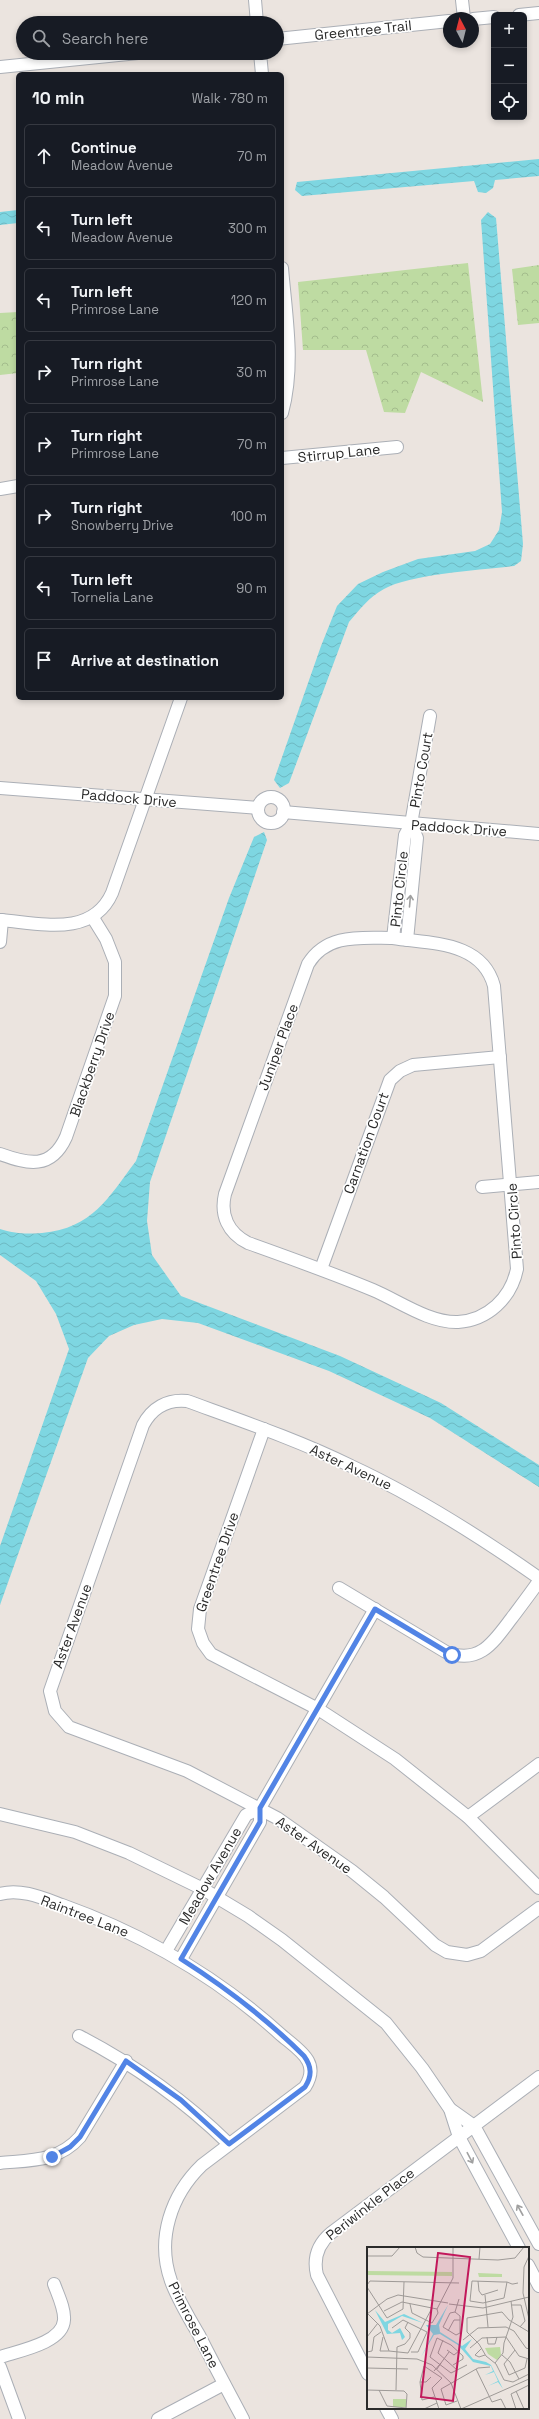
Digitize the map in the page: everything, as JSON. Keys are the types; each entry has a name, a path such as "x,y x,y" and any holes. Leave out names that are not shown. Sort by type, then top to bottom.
{"street":[{"path":"255,0 256,16"},
{"path":"462,0 463,12"},
{"path":"527,14 539,13"},
{"path":"479,18 491,17"},
{"name":"Greentree Trail","path":"284,38 443,22"},
{"path":"0,67 69,60"},
{"path":"261,60 262,72"},
{"path":"284,290 290,357 289,379 284,403"},
{"name":"Stirrup Lane","path":"284,458 397,447"},
{"path":"0,489 16,486"},
{"path":"0,942 1,920 68,925 93,918 106,904 112,893 180,700"},
{"name":"Pinto Court","path":"411,824 430,716"},
{"name":"Paddock Drive","path":"0,788 258,808"},
{"path":"272,797 280,801 283,812 279,820 271,823 260,817 258,808 261,801 272,797"},
{"name":"Paddock Drive","path":"283,812 539,834"},
{"name":"Pinto Circle","path":"225,1220 232,1232 242,1240 444,1320 458,1322 479,1317 502,1301 515,1276 517,1255 494,986 483,964 468,952 456,947 393,938 405,835 411,824"},
{"name":"Pinto Circle","path":"407,940 416,838 411,824"},
{"name":"Blackberry Drive","path":"0,1154 21,1162 36,1162 54,1154 66,1137 115,996 116,976 113,956 106,939 93,918"},
{"name":"Juniper Place","path":"225,1220 223,1207 225,1194 308,964 325,945 336,940 349,938 393,938"},
{"name":"Carnation Court","path":"321,1270 390,1080 400,1071 413,1065 500,1057"},
{"path":"482,1187 539,1182"},
{"name":"Aster Avenue","path":"539,1578 459,1524 352,1466 264,1429 180,1400 160,1405 150,1414 143,1425 50,1691 55,1711 69,1727 187,1771 260,1808 311,1841 352,1871 384,1897 435,1945 447,1952 467,1955 481,1951 539,1908"},
{"name":"Greentree Drive","path":"264,1429 200,1609 198,1630 206,1648 217,1658 318,1708 395,1759 468,1817 539,1888"},
{"path":"339,1588 446,1652 466,1656 480,1653 491,1645 539,1581"},
{"name":"Meadow Avenue","path":"181,1959 260,1822 260,1808 375,1609"},
{"path":"468,1817 539,1764"},
{"name":"Meadow Avenue","path":"166,1951 246,1815 260,1808"},
{"path":"0,1814 75,1832 129,1853 217,1896 282,1940 386,2023 422,2068 450,2109 459,2137 518,2247"},
{"name":"Raintree Lane","path":"0,1894 16,1892 50,1901 118,1927 166,1951"},
{"name":"Primrose Lane","path":"166,1951 206,1975 264,2019 304,2056 310,2068 309,2081 305,2087 202,2165 182,2187 170,2214 166,2236 167,2266 171,2281 243,2419"},
{"path":"79,2036 126,2061 181,2100 229,2144"},
{"path":"0,2163 46,2159 59,2154 70,2147 80,2137 126,2061"},
{"name":"Periwinkle Place","path":"367,2368 317,2275 315,2262 318,2249 331,2233 539,2077"},
{"path":"450,2109 474,2126 539,2244"},
{"path":"529,2267 539,2286"},
{"path":"0,2357 49,2340 60,2332 64,2319 54,2284"},
{"path":"0,2367 19,2419"},
{"path":"158,2419 224,2384"},
{"path":"387,2409 392,2419"}],"green space":[{"path":"468,263 483,402 421,372 405,413 384,412 366,350 303,350 298,282"},
{"path":"539,265 539,323 518,325 512,269"},
{"path":"16,312 16,373 0,375 0,313"}],"water":[{"path":"539,159 539,176 495,180 493,188 486,193 478,192 474,181 302,196 295,190 297,182"},
{"path":"16,210 16,223 0,225 0,212"},
{"path":"488,212 496,218 523,544 521,561 514,566 447,573 411,580 384,589 369,600 349,622 289,783 280,788 274,780 321,646 337,606 358,584 383,572 418,559 475,551 490,544 499,530 502,512 481,220"},
{"path":"264,832 267,840 150,1182 147,1221 152,1255 181,1296 340,1356 441,1403 539,1465 539,1487 430,1418 329,1371 198,1323 162,1319 134,1325 109,1336 88,1358 0,1605 0,1546 69,1349 56,1314 36,1281 0,1255 0,1229 11,1232 31,1234 60,1230 74,1225 87,1218 98,1209 117,1187 136,1161 229,898 254,837"}],"route":[{"path":"52,2157 65,2151 80,2137 126,2061 155,2080 181,2100 206,2121 229,2144 305,2087 311,2075 308,2061 304,2056 264,2019 206,1975 181,1959 260,1822 260,1808 375,1609 452,1655"}]}
